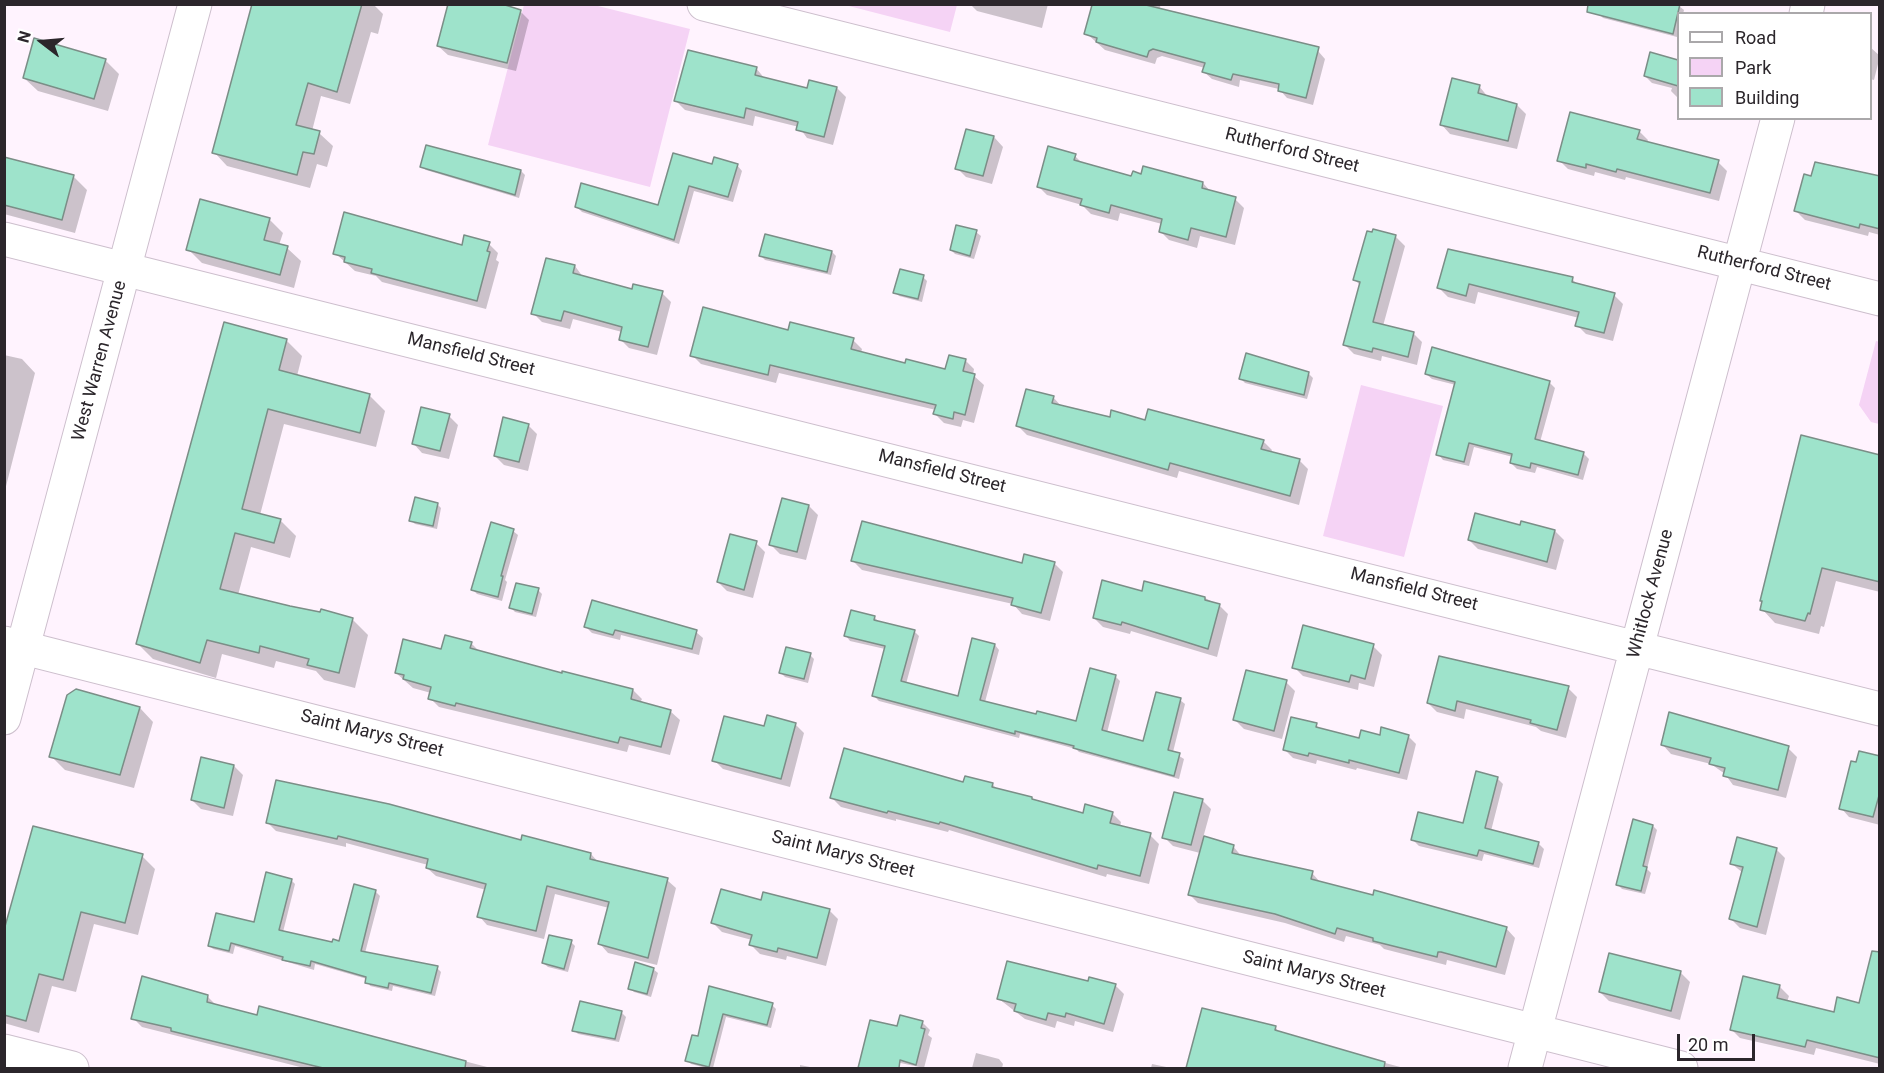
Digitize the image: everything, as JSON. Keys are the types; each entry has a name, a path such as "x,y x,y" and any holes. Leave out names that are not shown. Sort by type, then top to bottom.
{"street":[{"name":"West Warren Avenue","path":"4,718 14,645 124,268 195,4"},
{"name":"Rutherford Street","path":"704,4 1740,262 1880,299"},
{"name":"Whitlock Avenue","path":"1525,1068 1777,120"},
{"name":"Mansfield Street","path":"4,239 1637,646 1880,709"},
{"name":"Saint Marys Street","path":"14,645 1681,1068"},
{"path":"4,1051 72,1068"}],"green space":[{"path":"524,5 594,5 690,29 650,187 488,145"},
{"path":"845,5 957,5 950,32"},
{"path":"1876,341 1880,342 1879,424 1871,422 1859,405"},
{"path":"1361,385 1443,406 1404,557 1323,536"}],"building":[{"path":"252,4 362,4 337,92 308,83 296,125 320,131 314,154 303,152 297,175 212,153"},
{"path":"448,4 502,4 521,10 507,63 437,46"},
{"path":"1588,4 1680,4 1673,34 1587,12"},
{"path":"1092,5 1146,5 1319,47 1306,98 1278,91 1279,84 1233,74 1231,80 1202,72 1205,63 1153,49 1149,51 1147,57 1096,42 1097,38 1084,34"},
{"path":"34,38 106,59 94,99 23,78"},
{"path":"688,50 757,67 755,75 807,88 809,80 837,87 824,137 796,130 798,122 746,108 744,118 674,101"},
{"path":"1650,52 1677,60 1677,86 1644,76"},
{"path":"1452,78 1480,85 1478,93 1517,104 1508,141 1440,125"},
{"path":"1570,112 1640,130 1637,139 1719,160 1710,193 1617,169 1616,172 1586,164 1586,168 1557,161"},
{"path":"966,129 994,136 983,176 955,169"},
{"path":"426,145 521,170 515,195 420,167"},
{"path":"1048,146 1076,154 1074,160 1131,176 1133,171 1141,174 1143,166 1203,182 1202,188 1236,197 1226,237 1191,228 1188,240 1159,232 1162,219 1111,205 1109,213 1080,205 1082,199 1037,187"},
{"path":"673,153 712,164 714,157 738,164 728,197 689,186 674,240 575,207 581,183 658,205"},
{"path":"4,157 74,175 62,220 4,205"},
{"path":"1815,162 1880,176 1880,229 1860,224 1859,228 1794,211 1804,174 1811,176"},
{"path":"200,199 270,218 264,240 288,246 280,275 186,250"},
{"path":"344,212 462,245 464,235 490,242 487,251 490,252 477,301 371,273 372,269 344,262 345,257 333,254"},
{"path":"956,225 977,230 970,256 950,250"},
{"path":"1373,229 1396,235 1373,322 1414,332 1408,357 1373,348 1372,352 1343,345 1360,282 1353,280 1367,231 1372,232"},
{"path":"765,234 832,251 827,272 759,256"},
{"path":"1448,249 1573,277 1572,282 1615,293 1604,333 1575,326 1579,312 1469,284 1466,296 1437,288"},
{"path":"546,258 575,265 573,273 632,289 633,284 663,291 648,347 619,340 622,327 564,311 561,321 531,314"},
{"path":"900,269 924,275 918,299 893,293"},
{"path":"703,307 788,330 790,322 854,338 851,349 905,363 906,359 945,369 949,355 966,359 963,371 975,374 965,415 954,412 953,419 933,414 936,405 770,365 768,375 690,356"},
{"path":"224,322 287,339 279,370 370,394 360,433 268,409 242,509 281,519 274,543 235,533 220,589 320,612 321,609 353,618 339,673 307,665 309,659 260,646 259,653 207,640 200,663 136,644"},
{"path":"1432,347 1550,381 1535,439 1584,452 1578,475 1531,463 1530,468 1510,463 1512,454 1469,443 1464,462 1436,455 1455,382 1425,374"},
{"path":"1246,353 1309,372 1304,395 1239,379"},
{"path":"1026,389 1054,396 1052,403 1110,417 1111,410 1145,420 1148,409 1264,440 1261,449 1300,459 1290,496 1170,463 1168,470 1016,426"},
{"path":"421,407 450,414 440,451 412,444"},
{"path":"503,417 529,424 519,462 494,456"},
{"path":"1801,435 1880,455 1880,582 1822,568 1810,614 1808,613 1805,621 1760,610 1762,601 1760,601"},
{"path":"415,497 438,503 433,526 409,521"},
{"path":"782,498 809,505 797,552 769,545"},
{"path":"1475,513 1520,525 1521,521 1555,530 1547,562 1468,540"},
{"path":"862,521 1022,563 1024,554 1055,562 1041,613 1011,605 1013,598 851,561"},
{"path":"491,522 514,529 501,576 503,576 498,597 471,590"},
{"path":"730,534 757,541 744,590 717,582"},
{"path":"1102,580 1142,591 1144,581 1205,597 1205,600 1220,604 1208,649 1122,622 1121,625 1093,618"},
{"path":"516,583 539,588 532,614 509,608"},
{"path":"592,600 697,630 692,649 615,630 613,635 584,627"},
{"path":"851,610 875,616 874,620 915,630 901,681 958,696 972,638 995,644 980,700 1076,721 1090,668 1116,675 1102,730 1143,741 1156,692 1181,698 1168,750 1180,753 1174,776 1073,748 1074,746 1015,731 1015,734 872,696 885,646 844,636"},
{"path":"1303,625 1374,644 1365,679 1351,675 1349,682 1292,668"},
{"path":"445,635 472,642 470,648 562,673 562,671 633,689 631,699 671,710 661,747 620,737 618,743 456,703 455,706 428,699 431,687 403,679 404,675 395,673 403,639 441,649"},
{"path":"786,647 811,653 804,679 779,673"},
{"path":"1439,656 1569,686 1557,730 1530,723 1531,720 1457,701 1455,711 1427,703"},
{"path":"1246,670 1287,680 1274,731 1233,720"},
{"path":"76,689 140,707 120,775 49,757 67,695"},
{"path":"1669,712 1789,746 1778,790 1723,776 1725,768 1709,764 1711,758 1661,745"},
{"path":"767,715 796,723 781,779 712,761 724,716 764,726"},
{"path":"1291,717 1317,723 1316,727 1359,738 1361,730 1380,735 1381,727 1409,735 1399,773 1349,760 1349,763 1309,753 1308,756 1283,750"},
{"path":"844,748 963,782 965,776 993,783 992,787 1083,813 1085,804 1113,812 1110,823 1151,833 1140,876 1098,865 1097,869 940,822 939,824 888,811 887,813 830,798"},
{"path":"1859,751 1880,756 1880,792 1873,817 1839,809 1851,761 1856,762"},
{"path":"201,757 234,765 224,808 191,800"},
{"path":"1476,771 1498,777 1485,828 1539,842 1533,864 1479,850 1477,856 1411,840 1418,812 1463,823"},
{"path":"276,780 389,804 521,840 522,835 591,853 590,859 668,878 648,958 598,944 609,902 547,886 536,931 477,917 486,884 426,868 428,859 338,836 337,839 266,823"},
{"path":"1174,792 1203,799 1191,845 1162,838"},
{"path":"1633,819 1653,825 1643,866 1647,867 1641,891 1616,885"},
{"path":"33,826 143,854 125,923 81,912 63,980 39,974 26,1021 4,1015 4,930"},
{"path":"1204,836 1234,845 1232,853 1313,871 1311,879 1373,895 1374,890 1507,927 1496,967 1441,952 1438,952 1437,957 1373,941 1373,938 1337,928 1335,934 1275,914 1188,895"},
{"path":"1737,837 1777,848 1757,927 1729,919 1743,867 1730,864"},
{"path":"266,872 292,879 279,930 332,942 333,939 339,941 354,884 376,890 361,951 438,966 431,993 389,983 388,988 365,983 366,977 311,961 310,966 282,960 283,957 231,943 229,951 208,946 216,913 254,922"},
{"path":"721,889 761,900 763,892 830,909 817,958 778,948 777,952 749,945 752,935 711,923"},
{"path":"549,935 572,940 564,969 542,963"},
{"path":"1872,951 1880,952 1880,1058 1807,1040 1805,1047 1730,1030 1743,976 1780,985 1777,998 1834,1012 1837,997 1859,1003"},
{"path":"1609,953 1681,971 1671,1011 1599,992"},
{"path":"1007,961 1088,981 1089,977 1116,984 1104,1024 1066,1013 1065,1017 1048,1013 1046,1020 1014,1011 1016,1004 997,999"},
{"path":"635,962 654,968 647,994 628,989"},
{"path":"142,976 208,995 207,1002 257,1015 259,1006 466,1061 465,1068 323,1068 171,1031 171,1028 131,1019"},
{"path":"709,986 773,1003 767,1025 723,1014 709,1067 685,1061 692,1035 698,1036"},
{"path":"580,1001 622,1011 615,1039 572,1031"},
{"path":"1202,1008 1276,1026 1275,1030 1385,1062 1384,1068 1186,1068"},
{"path":"900,1015 923,1021 921,1028 925,1029 916,1065 900,1060 899,1068 858,1068 870,1020 897,1026"}]}
